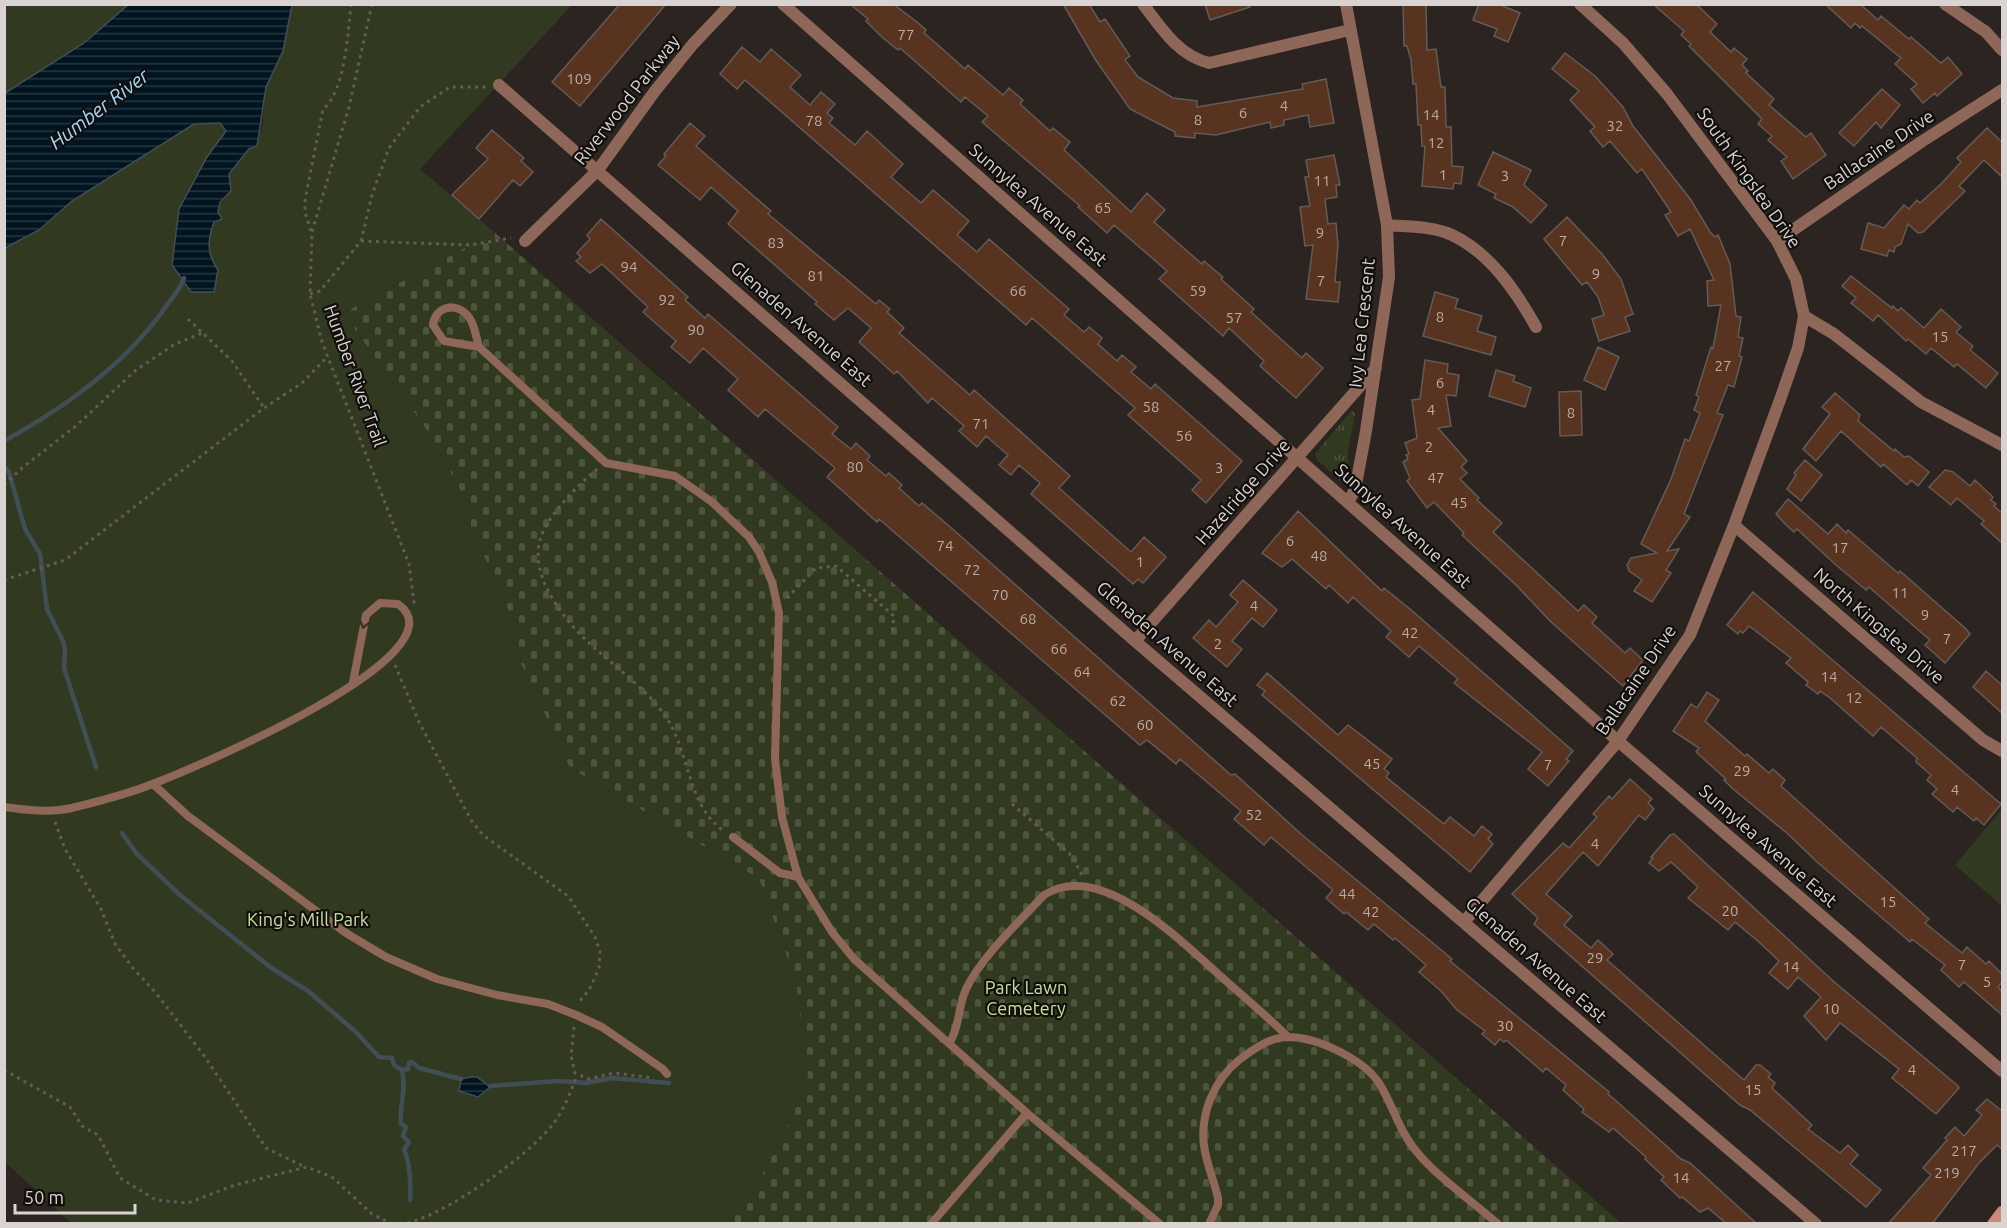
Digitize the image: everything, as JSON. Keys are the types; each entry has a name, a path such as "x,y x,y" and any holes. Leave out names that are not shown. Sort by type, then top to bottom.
{"street":[{"name":"Riverwood Parkway","path":"525,241 598,170 655,91 693,44 731,4"},
{"name":"Sunnylea Avenue East","path":"783,4 1618,741 2002,1071"},
{"path":"1143,4 1178,48 1193,59 1209,63 1350,30"},
{"name":"Ivy Lea Crescent","path":"1346,4 1387,225 1389,277 1377,367 1355,490 1348,502"},
{"name":"South Kingslea Drive","path":"1580,4 1623,43 1667,94 1777,241 1796,279 1804,316"},
{"path":"1945,4 1986,32 2002,50"},
{"name":"Glenaden Avenue East","path":"499,85 1135,641 1816,1224"},
{"name":"Ballacaine Drive","path":"1777,241 1921,142 2002,90"},
{"path":"1387,225 1425,228 1444,232 1461,240 1506,279 1519,295 1536,327"},
{"path":"1804,316 1834,334 1921,402 2002,446"},
{"name":"Ballacaine Drive","path":"1464,922 1618,741 1690,635 1734,525 1798,348 1804,316"},
{"name":"Hazelridge Drive","path":"1135,641 1377,367"},
{"name":"North Kingslea Drive","path":"1734,525 1983,740 2002,751"},
{"path":"1993,1224 2002,1212"}],"lane":[{"path":"479,347 453,345 444,341 433,326 434,318 443,309 451,307 460,309 469,317 479,347 606,463 675,476 712,502 749,537 759,552 772,582 778,606 780,650 775,759 782,817 798,877 832,932 854,959 950,1042 1027,1113 1160,1224"},
{"path":"4,807 69,809 153,784 217,757 304,713 374,670 392,655 408,635 410,620 407,613 392,602 380,603 369,610 364,621 353,682"},
{"path":"153,784 188,816 346,933 386,957 437,979 497,995 548,1004 576,1015 602,1027 667,1074"},
{"path":"733,837 780,873 798,877"},
{"path":"950,1042 956,1032 960,1007 967,988 989,957 1044,895 1060,888 1085,888 1116,896 1157,920 1287,1037 1333,1049 1365,1068 1379,1084 1405,1138 1418,1155 1498,1224"},
{"path":"1209,1224 1218,1198 1204,1145 1209,1101 1224,1076 1237,1062 1268,1042 1287,1037"},
{"path":"931,1224 1027,1113"}],"path":[{"path":"312,232 305,212 305,200 323,110 332,101 340,77 351,4"},
{"name":"Humber River Trail","path":"372,4 349,107 312,232 310,294 321,342 409,564 414,603 407,613"},
{"path":"310,294 320,291 361,241 372,195 389,148 420,107 450,87 499,85"},
{"path":"361,241 471,246 511,238 525,241"},
{"path":"188,319 232,361 264,408"},
{"path":"4,485 77,425 136,369 175,344 205,333"},
{"path":"4,580 65,560 264,408 302,383 328,356"},
{"path":"606,463 579,486 545,528 538,551 543,579 553,598 585,639 637,685 667,719 685,756 702,809 710,821 733,837"},
{"path":"778,606 816,568 831,565 894,616 892,635"},
{"path":"392,655 401,683 419,722 471,820 483,835 568,896 595,937 600,951 599,968 589,990 578,1001 572,1056 578,1075 553,1125 502,1170 445,1206 411,1223 400,1224"},
{"path":"1012,804 1072,856 1081,872 1085,888"},
{"path":"50,810 65,849 101,909 115,944 205,1058 266,1148 332,1177 372,1214 392,1224"},
{"path":"4,1070 70,1107 82,1126 98,1135 120,1178 156,1200 188,1203 235,1185 307,1167"},
{"path":"578,1075 590,1079 614,1073 656,1077"}],"green space":[{"path":"4,5 128,5 84,43 5,93"},
{"name":"King's Mill Park","path":"292,5 572,5 420,169 494,232 343,313 426,429 468,504 471,528 516,627 516,653 570,768 759,879 796,981 808,1075 790,1121 746,1206 728,1223 71,1223 5,1162 4,248 39,230 72,201 194,124 220,123 226,131 207,157 179,209 172,265 218,270 208,254 211,228 217,211 231,191 229,174 262,128 266,87 283,51"},
{"name":"Park Lawn Cemetery","path":"494,232 1621,1223 728,1223 746,1206 790,1121 808,1075 759,879 570,768 516,653 516,627 471,528 468,504 426,429 343,313"},
{"path":"1352,410 1355,414 1348,452 1349,475 1342,482 1317,460 1315,454"},
{"path":"2002,809 2002,906 1955,865"}],"water":[{"name":"Humber River","path":"128,5 292,5 283,51 266,87 257,146 249,149 229,174 231,191 220,202 218,212 222,219 214,222 212,229 209,241 210,253 218,270 214,292 191,292 172,265 179,209 207,157 226,131 220,123 194,124 72,201 39,230 5,248 5,93 84,43"},
{"path":"477,1077 490,1087 478,1097 459,1091 461,1079"}],"building":[{"path":"620,4 666,4 580,106 552,82"},
{"path":"850,4 893,4 926,30 924,33 965,69 968,65 1003,95 1009,88 1023,100 1020,104 1050,131 1053,128 1070,142 1064,150 1131,212 1147,193 1165,210 1154,222 1202,264 1204,261 1223,277 1221,279 1254,309 1251,312 1302,358 1306,353 1323,368 1296,398 1260,366 1264,361 1229,328 1223,336 1159,279 1167,271 1114,225 1107,233 1078,207 1080,206 982,122 988,116 965,97 961,102 900,48 898,50 883,38 866,21 868,19"},
{"path":"1063,4 1089,4 1100,22 1105,19 1130,56 1125,60 1138,77 1173,98 1197,101 1197,107 1303,89 1302,84 1326,79 1334,123 1310,127 1308,115 1284,120 1284,125 1271,128 1270,122 1216,135 1195,133 1195,138 1175,136 1175,132 1130,109 1095,59"},
{"path":"1205,4 1249,4 1250,7 1210,20"},
{"path":"1403,4 1426,4 1427,50 1436,49 1441,87 1445,87 1446,127 1451,127 1452,166 1463,167 1461,184 1454,183 1453,189 1422,186 1425,146 1422,146 1421,125 1418,125 1416,84 1413,84 1411,60 1407,46 1404,46"},
{"path":"1479,4 1498,4 1520,13 1508,42 1494,36 1497,29 1473,20"},
{"path":"1653,4 1696,4 1717,24 1710,32 1731,52 1734,48 1747,59 1742,65 1748,71 1746,73 1774,99 1769,105 1806,137 1811,133 1826,155 1793,179 1781,161 1787,157 1768,140 1772,136 1758,124 1762,119 1689,46 1691,44 1681,35 1684,31"},
{"path":"1825,4 1860,4 1878,20 1881,16 1909,39 1911,37 1941,63 1948,57 1962,74 1937,96 1935,93 1923,103 1911,89 1917,84 1895,64 1901,58 1862,26 1860,28 1855,23 1851,28"},
{"path":"742,47 760,62 771,49 801,75 790,87 810,105 821,92 835,104 827,113 833,118 829,123 855,145 867,131 903,164 891,177 921,203 933,190 969,221 957,235 977,252 989,239 1069,309 1064,315 1084,332 1089,327 1102,338 1098,344 1117,361 1122,355 1136,367 1131,372 1151,389 1155,384 1242,461 1206,503 1192,490 1201,480 1128,415 1135,408 1032,318 1026,325 745,80 737,89 720,74"},
{"path":"1565,53 1595,76 1623,107 1633,126 1691,200 1710,232 1715,237 1718,235 1730,264 1736,316 1741,317 1738,337 1743,338 1739,356 1742,357 1734,387 1728,385 1717,413 1723,415 1684,514 1690,517 1667,551 1679,549 1666,570 1671,573 1652,602 1634,591 1642,580 1629,571 1627,565 1631,558 1657,553 1641,544 1671,479 1685,439 1689,441 1700,413 1694,410 1699,397 1696,395 1711,347 1713,348 1721,305 1708,306 1707,281 1714,280 1690,229 1678,236 1665,215 1671,212 1642,169 1637,173 1610,141 1603,147 1590,131 1595,127 1570,100 1579,91 1552,69"},
{"path":"1882,89 1900,105 1881,128 1876,122 1854,146 1839,133"},
{"path":"690,123 705,136 696,146 771,211 768,214 876,304 879,300 890,309 887,312 904,328 899,333 970,395 974,390 1070,476 1059,488 1131,552 1144,537 1166,557 1143,583 1138,579 1133,584 1031,494 1040,483 1019,465 1011,475 999,465 1008,455 986,436 977,447 959,431 964,426 932,398 928,403 897,371 894,374 859,342 871,328 848,308 834,320 815,304 817,302 728,224 738,211 711,187 700,200 658,165 666,156 664,154"},
{"path":"1987,128 2002,142 2002,177 1984,160 1959,186 1965,191 1923,232 1918,233 1908,224 1901,244 1895,247 1894,252 1889,250 1887,256 1861,249 1868,223 1884,228 1904,205 1909,209 1917,200 1920,203 1961,162 1957,158"},
{"path":"492,130 524,158 521,161 533,172 520,186 513,180 479,219 452,195 488,159 476,148"},
{"path":"1493,152 1531,170 1524,185 1547,205 1531,223 1513,207 1494,198 1496,194 1478,185"},
{"path":"1334,155 1340,185 1336,185 1337,197 1325,199 1328,224 1336,223 1338,245 1335,282 1340,282 1338,302 1306,299 1313,245 1305,246 1300,207 1310,206 1305,177 1309,177 1306,160"},
{"path":"1567,217 1602,254 1621,279 1633,314 1625,317 1630,331 1599,341 1592,319 1604,315 1598,297 1587,282 1582,285 1544,239"},
{"path":"601,219 688,297 685,300 705,318 708,314 838,427 832,434 851,449 856,443 870,456 867,460 886,476 889,473 902,485 899,488 919,506 922,503 949,526 1231,775 1235,774 1301,834 1452,959 1450,961 1609,1092 1608,1094 1681,1159 1690,1163 1757,1224 1727,1224 1708,1208 1700,1212 1682,1197 1680,1198 1661,1180 1664,1177 1645,1159 1646,1157 1613,1128 1609,1132 1582,1112 1584,1109 1563,1090 1566,1085 1546,1068 1543,1072 1506,1040 1504,1042 1500,1039 1495,1045 1482,1034 1485,1031 1457,1010 1441,991 1419,972 1426,965 1395,938 1393,940 1374,924 1368,930 1346,912 1344,914 1326,898 1333,890 1271,837 1264,845 1234,819 1241,811 1180,759 1176,764 1147,740 1140,745 879,519 877,522 827,477 835,468 765,409 758,417 728,390 738,379 703,348 690,363 671,347 676,341 643,312 648,307 602,264 590,273 576,261 581,257 577,253 590,239 587,235"},
{"path":"1851,276 1892,308 1893,306 1898,311 1901,308 1924,328 1941,309 1961,327 1956,332 1973,346 1970,350 1998,373 1986,388 1957,364 1954,367 1931,348 1926,354 1908,339 1906,341 1878,315 1873,321 1851,303 1856,298 1842,286"},
{"path":"1435,292 1458,299 1455,308 1482,316 1477,331 1496,337 1491,355 1423,336"},
{"path":"1598,347 1619,357 1605,390 1584,380"},
{"path":"1425,360 1448,364 1447,373 1459,375 1456,396 1446,395 1451,426 1438,428 1467,461 1461,467 1467,473 1460,479 1479,498 1477,500 1502,523 1493,532 1578,611 1584,605 1597,617 1592,623 1625,653 1630,648 1643,660 1623,686 1550,621 1517,586 1462,535 1464,533 1434,502 1427,508 1407,481 1410,478 1403,462 1408,459 1406,455 1409,454 1405,443 1417,438 1412,400 1420,399"},
{"path":"1496,370 1515,376 1513,381 1531,388 1525,407 1489,396"},
{"path":"1581,391 1582,435 1560,436 1559,392"},
{"path":"1835,393 1860,415 1858,421 1894,451 1895,449 1904,457 1909,456 1929,472 1918,486 1911,480 1907,485 1883,464 1881,467 1841,431 1816,461 1803,449 1830,414 1822,407"},
{"path":"1805,460 1822,475 1801,501 1787,489 1796,475 1794,473"},
{"path":"1945,470 1953,472 1970,486 1975,480 1993,497 1991,500 1996,504 1994,506 2002,513 2002,543 1981,524 1984,521 1957,498 1951,505 1929,487"},
{"path":"1788,499 1828,534 1837,524 1846,533 1848,530 1898,573 1900,571 1965,628 1970,634 1945,663 1925,645 1930,640 1869,587 1866,590 1797,529 1794,532 1785,524 1776,514"},
{"path":"1298,511 1382,591 1384,588 1410,609 1573,751 1566,759 1569,761 1548,786 1528,769 1542,752 1454,683 1458,679 1419,646 1409,657 1386,637 1391,631 1353,597 1348,603 1329,585 1326,589 1292,559 1282,567 1262,553"},
{"path":"1243,580 1277,610 1263,627 1252,618 1232,641 1242,649 1227,667 1193,638 1209,620 1216,627 1238,602 1230,595"},
{"path":"1753,592 2001,804 1984,825 1976,818 1974,821 1957,807 1953,812 1932,794 1937,789 1927,780 1931,775 1916,762 1917,758 1881,727 1873,736 1830,698 1820,691 1818,694 1806,685 1808,682 1786,663 1791,658 1749,626 1743,633 1740,631 1738,634 1727,625"},
{"path":"1986,671 2002,685 2002,713 1973,687"},
{"path":"1267,673 1338,735 1348,725 1392,759 1384,769 1389,773 1386,777 1444,824 1450,817 1474,836 1482,826 1492,834 1488,839 1493,844 1470,872 1262,695 1265,691 1257,685"},
{"path":"1707,692 1719,700 1705,721 1745,756 1747,754 1769,773 1773,769 1785,780 1781,786 1929,919 1925,923 1962,953 1967,947 1986,964 1989,961 2002,974 2002,982 1998,987 2002,992 2002,1015 1964,982 1959,987 1941,970 1945,965 1912,939 1910,942 1817,862 1788,834 1732,788 1724,780 1726,779 1696,752 1699,748 1673,731 1691,704 1697,708"},
{"path":"1630,779 1652,799 1648,803 1654,809 1645,820 1639,815 1598,866 1583,852 1546,894 1572,916 1564,925 1591,948 1598,940 1613,954 1607,960 1744,1080 1756,1065 1760,1065 1771,1074 1768,1077 1775,1083 1772,1088 1812,1125 1808,1129 1840,1153 1848,1145 1858,1155 1850,1164 1881,1190 1866,1207 1750,1110 1740,1105 1534,924 1538,918 1512,894 1563,843 1569,848 1597,817 1593,814 1609,796 1612,799"},
{"path":"1674,834 1832,980 1958,1086 1959,1088 1936,1114 1892,1078 1899,1069 1840,1023 1826,1040 1804,1016 1821,997 1798,977 1788,989 1769,973 1779,961 1735,922 1728,930 1688,898 1698,887 1671,862 1659,871 1649,863 1653,858 1651,857 1670,835"},
{"path":"1987,1099 2002,1111 2002,1149 1997,1145 1979,1163 1932,1224 1888,1224 1931,1175 1923,1168 1947,1140 1945,1138 1955,1127 1964,1136 1982,1115 1976,1110"}],"waterway":[{"path":"4,441 50,414 114,365 151,326 177,292 184,278"},
{"path":"4,466 9,472 25,529 40,554 47,609 63,641 64,668 96,767"},
{"path":"122,833 136,853 180,895 270,967 308,991 356,1032 379,1057 392,1058 394,1065 402,1070 404,1084 401,1124 406,1127 403,1136 409,1142 404,1150 409,1167 410,1200"},
{"path":"402,1070 408,1069 409,1063 412,1062 419,1068 461,1079"},
{"path":"490,1086 558,1081 586,1083 612,1078 669,1083"}]}
